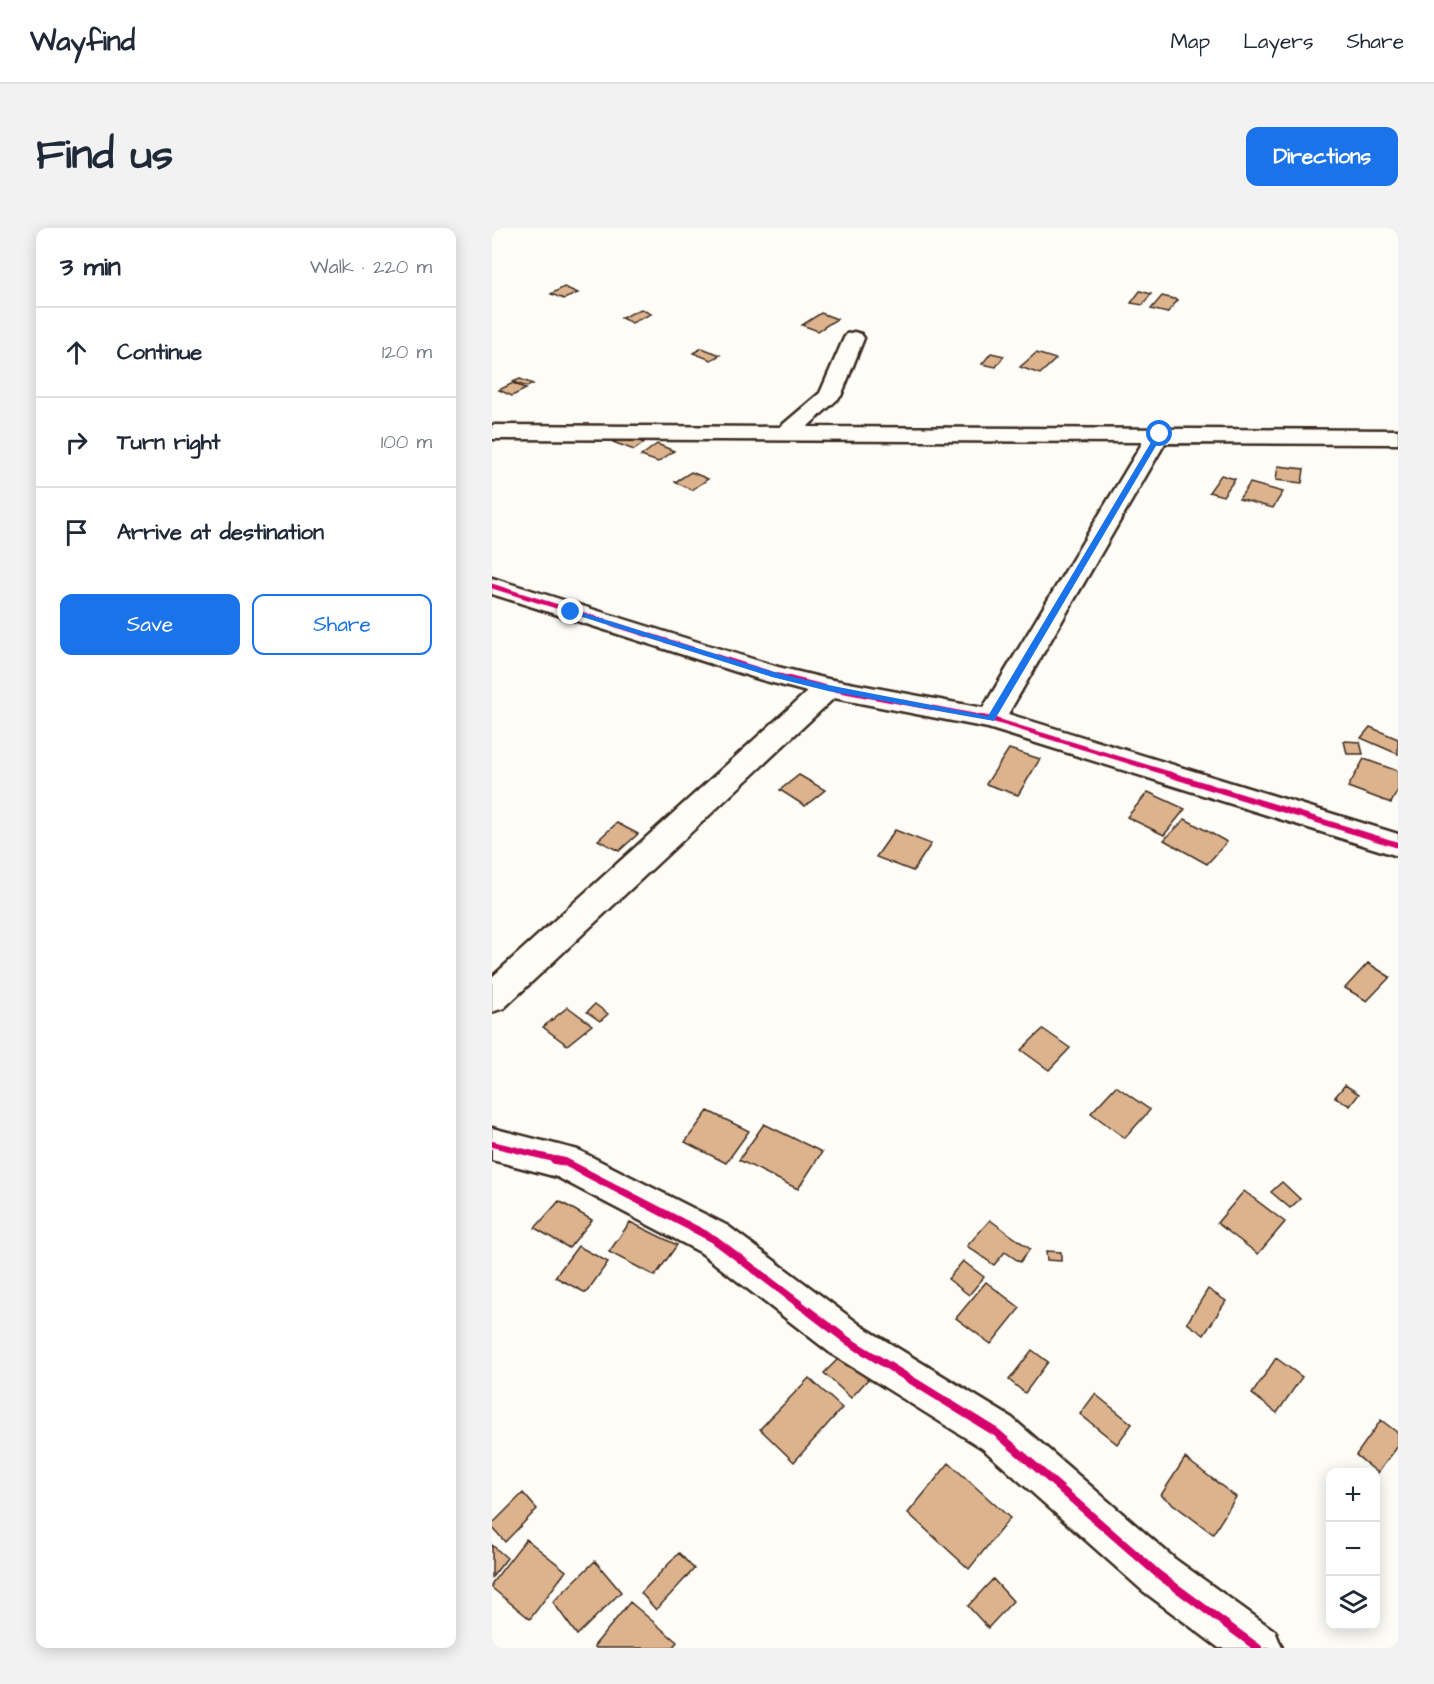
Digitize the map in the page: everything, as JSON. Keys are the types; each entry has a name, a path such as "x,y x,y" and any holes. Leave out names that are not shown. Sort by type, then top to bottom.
{"street":[{"path":"786,433 830,396 854,338"},
{"path":"492,432 1398,437"},
{"path":"991,719 1160,434"},
{"path":"492,586 772,674 828,688 991,719 1398,845"},
{"path":"492,998 828,688"},
{"path":"492,1144 565,1162 714,1239 848,1341 996,1434 1159,1575 1258,1648"}],"building":[{"path":"564,287 578,293 564,299 551,294"},
{"path":"1140,291 1151,294 1143,305 1131,303"},
{"path":"1162,296 1178,300 1167,313 1151,309"},
{"path":"641,309 651,314 632,323 621,318"},
{"path":"821,313 837,319 818,331 802,325"},
{"path":"702,348 720,355 711,360 693,353"},
{"path":"991,353 1004,356 996,367 982,364"},
{"path":"1036,353 1056,359 1040,374 1020,367"},
{"path":"520,379 533,384 527,387 513,382"},
{"path":"513,383 526,389 512,396 499,390"},
{"path":"623,435 644,443 634,450 613,442"},
{"path":"657,444 674,451 658,462 641,456"},
{"path":"1278,466 1304,469 1302,483 1276,480"},
{"path":"691,472 708,479 692,490 675,482"},
{"path":"1221,475 1235,479 1223,496 1209,492"},
{"path":"1250,483 1283,492 1273,508 1239,499"},
{"path":"1370,727 1398,739 1398,754 1361,738"},
{"path":"1344,741 1360,742 1363,754 1347,754"},
{"path":"1009,749 1040,759 1018,795 986,784"},
{"path":"1364,759 1398,771 1398,790 1391,803 1348,787"},
{"path":"799,775 825,790 805,806 780,790"},
{"path":"1148,792 1185,809 1164,835 1127,817"},
{"path":"1185,819 1227,842 1207,864 1164,840"},
{"path":"617,823 638,834 619,851 598,840"},
{"path":"895,830 931,844 913,871 876,857"},
{"path":"1368,963 1390,977 1367,1001 1345,988"},
{"path":"595,1004 608,1014 600,1021 587,1012"},
{"path":"568,1007 592,1025 567,1045 543,1027"},
{"path":"1043,1029 1070,1048 1049,1070 1021,1050"},
{"path":"1345,1085 1359,1094 1350,1106 1335,1097"},
{"path":"1116,1086 1150,1110 1125,1138 1091,1113"},
{"path":"708,1111 749,1131 726,1163 685,1142"},
{"path":"764,1124 822,1152 798,1189 739,1160"},
{"path":"1282,1182 1300,1199 1290,1208 1271,1192"},
{"path":"1244,1191 1285,1222 1258,1254 1217,1223"},
{"path":"559,1201 592,1220 569,1248 535,1228"},
{"path":"990,1220 1030,1249 1020,1262 1005,1252 994,1265 967,1246"},
{"path":"630,1222 677,1245 655,1276 609,1252"},
{"path":"578,1246 608,1262 586,1293 555,1277"},
{"path":"1046,1251 1061,1252 1061,1261 1047,1260"},
{"path":"963,1261 984,1277 969,1295 948,1279"},
{"path":"986,1282 1020,1308 991,1344 956,1318"},
{"path":"1208,1289 1226,1301 1204,1335 1187,1323"},
{"path":"1032,1350 1048,1362 1025,1393 1009,1380"},
{"path":"845,1352 870,1377 851,1398 824,1373"},
{"path":"1276,1358 1302,1377 1277,1413 1252,1394"},
{"path":"809,1378 842,1408 794,1462 760,1429"},
{"path":"1095,1394 1132,1424 1117,1444 1080,1414"},
{"path":"1381,1420 1398,1433 1398,1446 1380,1470 1380,1468 1372,1468 1356,1455"},
{"path":"1185,1458 1236,1497 1213,1534 1161,1495"},
{"path":"949,1463 1010,1518 969,1569 908,1513"},
{"path":"523,1493 537,1509 505,1542 492,1524"},
{"path":"526,1539 566,1571 530,1619 492,1588 492,1583"},
{"path":"492,1545 507,1558 492,1577"},
{"path":"679,1553 694,1569 656,1610 641,1593"},
{"path":"595,1561 621,1592 577,1635 553,1602"},
{"path":"993,1579 1013,1601 988,1628 968,1606"},
{"path":"630,1602 677,1642 672,1648 596,1648 594,1646"}],"cycle path":[{"path":"492,586 772,674 828,688 991,719 1398,845"},
{"path":"492,1144 565,1162 714,1239 848,1341 997,1433 1159,1575 1258,1648"}],"route":[{"path":"571,612 772,674 828,688 991,719 1160,434"}]}
